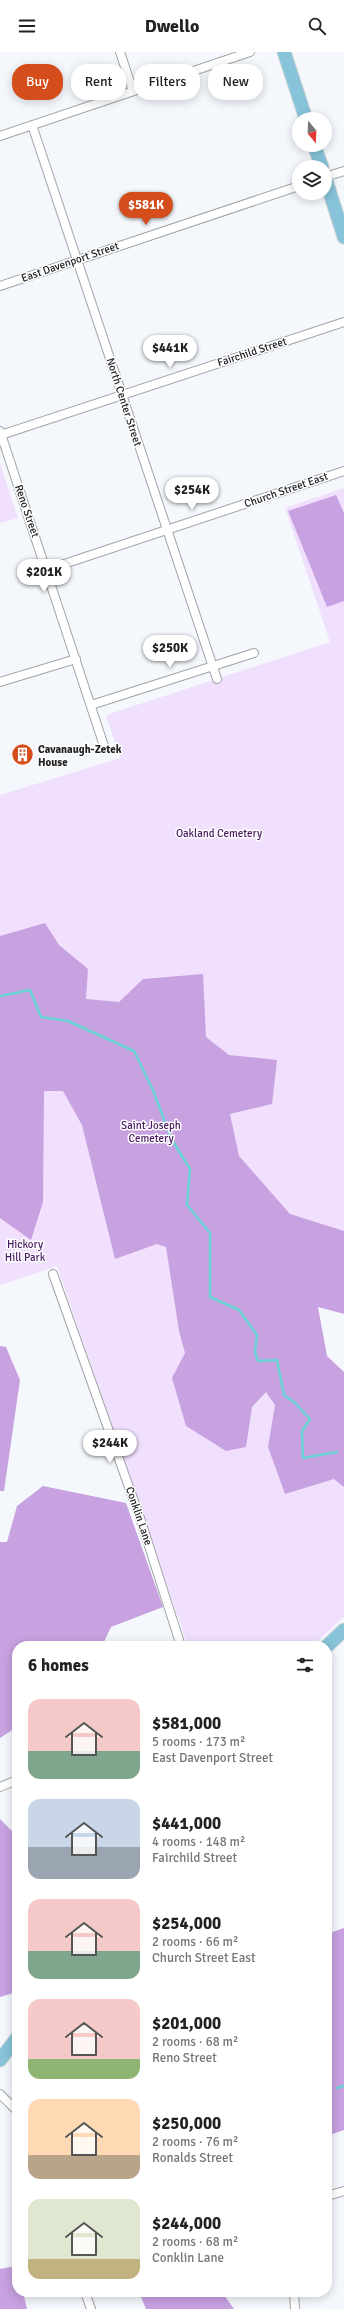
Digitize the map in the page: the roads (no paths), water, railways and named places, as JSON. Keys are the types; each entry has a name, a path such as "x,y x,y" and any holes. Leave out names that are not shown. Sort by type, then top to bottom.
{"main road":[{"path":"284,52 304,112"},
{"path":"332,199 344,237"},
{"path":"332,1641 344,1630"},
{"path":"0,2060 12,2044"}],"street":[{"path":"120,52 133,91"},
{"path":"0,136 250,52"},
{"name":"North Center Street","path":"32,125 217,679"},
{"path":"332,175 344,171"},
{"name":"East Davenport Street","path":"0,286 292,188"},
{"name":"Fairchild Street","path":"1,433 344,322"},
{"name":"Reno Street","path":"1,433 105,749"},
{"name":"Church Street East","path":"46,570 344,471"},
{"path":"91,705 254,653"},
{"path":"0,682 76,659"},
{"name":"Conklin Lane","path":"53,1274 140,1518 180,1641"},
{"path":"0,1787 12,1782"},
{"path":"0,2094 12,2106"},
{"path":"332,2195 344,2191"},
{"path":"87,2297 91,2309"},
{"path":"294,2297 295,2309"}],"waterway":[{"path":"0,996 30,990 41,1017 68,1021 134,1051 152,1088 172,1140 190,1169 187,1205 210,1233 210,1297 239,1310 257,1335 255,1352 258,1361 277,1360 284,1395 294,1402 310,1419 302,1431 303,1458 337,1452"},
{"path":"337,2088 344,2086"}],"place":[{"name":"Cavanaugh-Zetek House","path":"23,755"}],"park label":[{"name":"Oakland Cemetery","path":"219,833"},
{"name":"Saint Joseph Cemetery","path":"151,1131"},
{"name":"Hickory Hill Park","path":"25,1250"}]}
